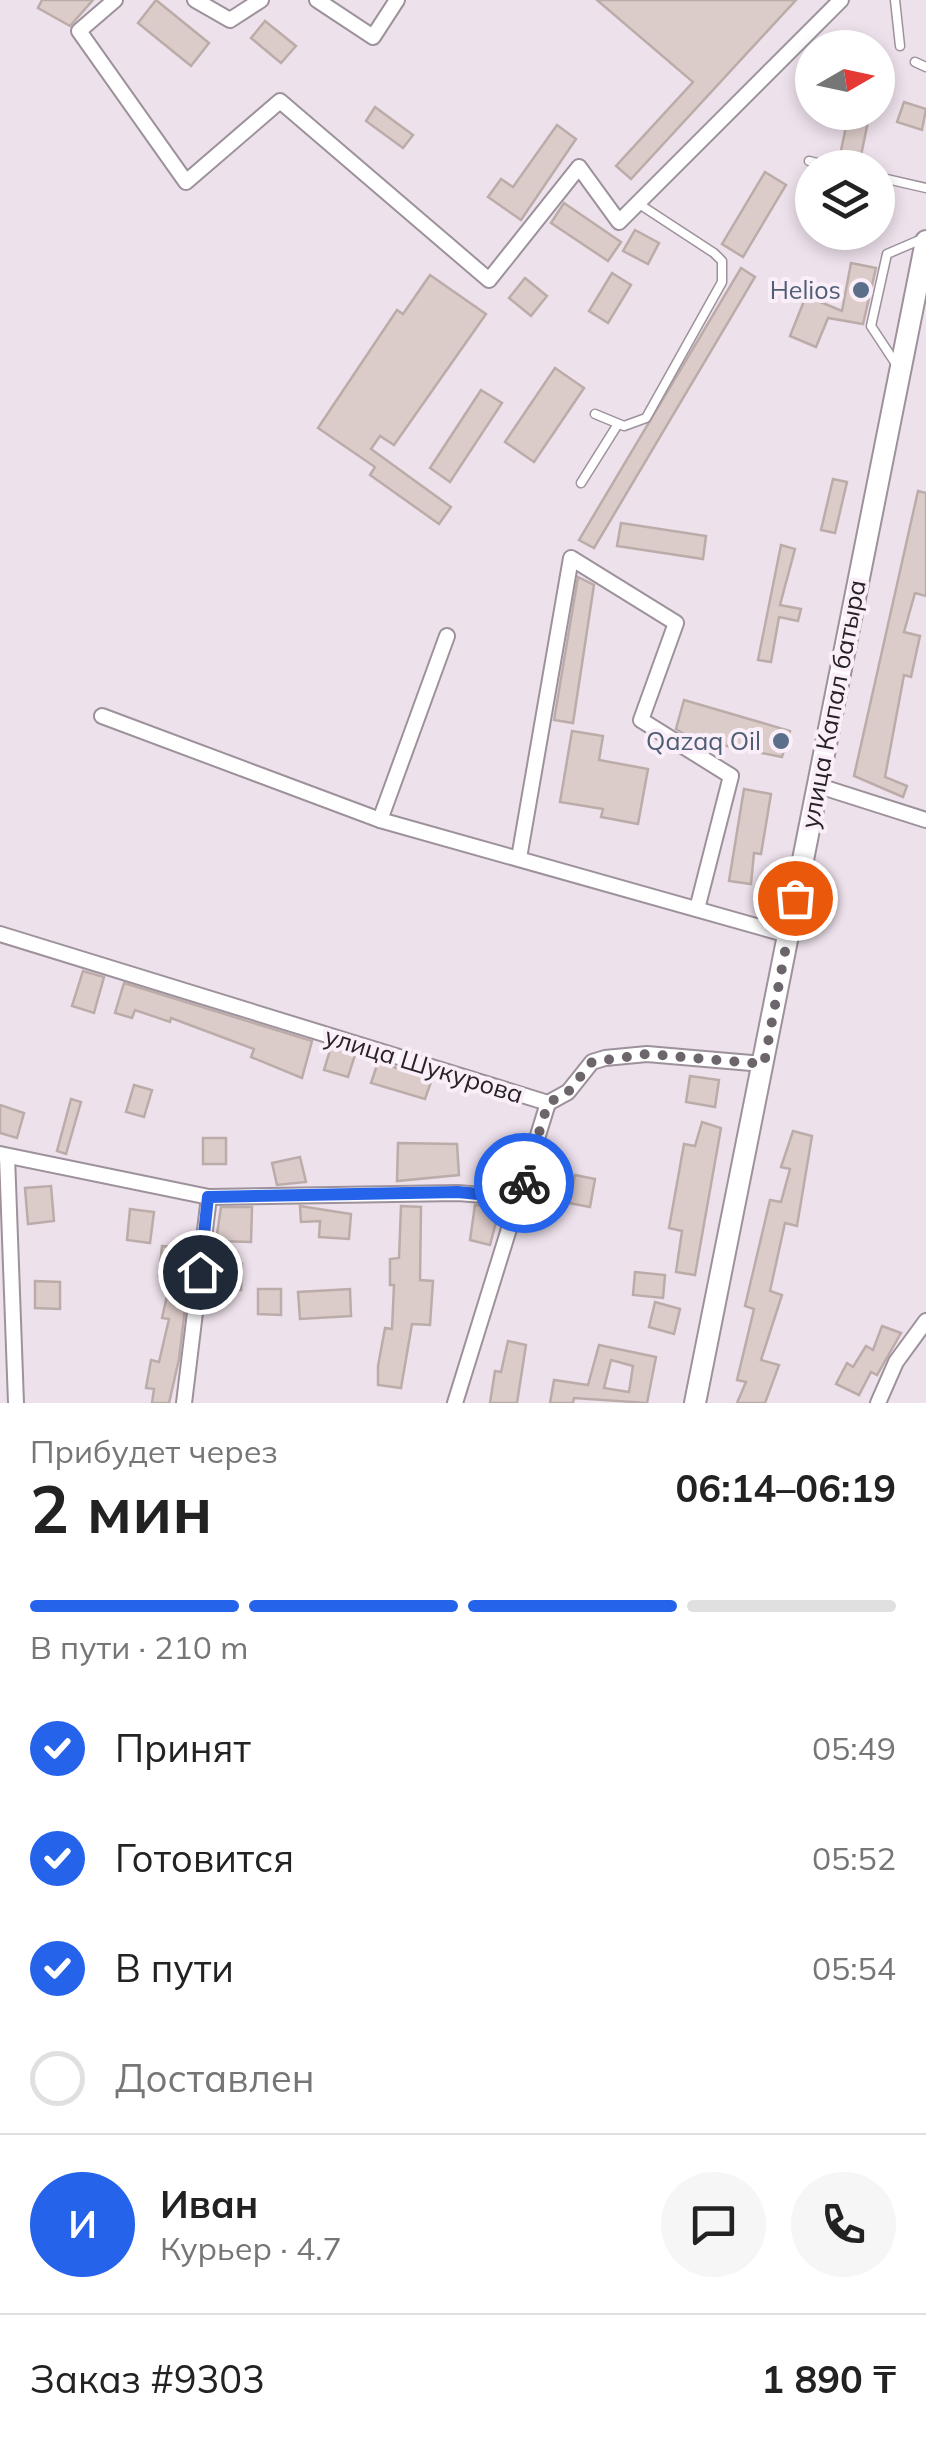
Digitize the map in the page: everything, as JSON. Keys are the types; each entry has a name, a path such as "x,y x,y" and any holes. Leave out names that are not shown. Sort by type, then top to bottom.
{"main road":[{"name":"улица Капал батыра","path":"695,1403 926,239"}],"street":[{"path":"115,0 79,31 186,182 280,101 489,280 579,167 618,222 841,0"},
{"path":"195,0 230,20 261,0"},
{"path":"317,0 372,36 397,0"},
{"path":"519,858 570,558 676,623 641,720 731,776 696,909"},
{"path":"380,820 447,636"},
{"path":"102,716 380,820 788,936"},
{"path":"816,785 926,820"},
{"name":"улица Шукурова","path":"0,934 548,1103 455,1403"},
{"path":"548,1103 568,1092 592,1062 605,1058 647,1054 764,1064"},
{"path":"16,1403 4,1155 208,1197 458,1192 519,1198"},
{"path":"184,1403 208,1197"},
{"path":"878,1403 896,1362 926,1322"}],"lane":[{"path":"895,0 900,46"},
{"path":"915,62 926,67"},
{"path":"895,181 926,188"},
{"path":"595,414 618,424 634,425 646,418 669,384 722,282 723,271 714,253 639,204"},
{"path":"900,370 871,326 887,254 926,239"},
{"path":"580,483 618,424"}],"building":[{"path":"42,0 93,0 70,26 38,8"},
{"path":"156,0 209,43 191,66 138,23"},
{"path":"597,0 796,0 631,179 616,166 693,82"},
{"path":"265,21 296,46 281,63 251,38"},
{"path":"904,102 926,109 922,130 897,122"},
{"path":"375,107 413,135 403,148 366,121"},
{"path":"557,125 576,139 521,220 488,197 501,179 513,187"},
{"path":"845,130 866,130 862,150 841,150"},
{"path":"765,172 786,185 743,257 722,244"},
{"path":"564,203 621,242 608,261 551,223"},
{"path":"635,230 659,243 648,264 623,251"},
{"path":"851,263 876,268 863,324 828,318 816,347 790,336 806,296 842,311"},
{"path":"741,268 755,277 594,548 579,540"},
{"path":"612,273 631,285 608,323 589,311"},
{"path":"430,275 486,314 394,445 380,436 371,449 451,507 439,524 370,475 375,467 318,428 397,310 403,314"},
{"path":"525,278 547,296 531,316 509,298"},
{"path":"555,368 584,388 534,462 505,442"},
{"path":"481,390 502,403 450,482 430,468"},
{"path":"833,479 847,482 835,533 821,530"},
{"path":"918,491 926,493 926,596 915,593 904,632 920,636 911,677 904,675 885,777 907,786 903,797 854,776"},
{"path":"621,523 706,536 703,559 617,546"},
{"path":"781,545 795,549 780,605 801,609 798,621 779,617 771,662 758,660"},
{"path":"578,577 594,585 573,723 554,720"},
{"path":"684,700 790,731 782,757 692,739 676,729"},
{"path":"572,731 603,736 599,760 648,769 638,824 601,817 603,809 560,802"},
{"path":"744,789 771,794 761,854 754,853 751,884 729,881"},
{"path":"83,971 104,977 94,1013 72,1006"},
{"path":"124,983 312,1041 302,1078 251,1057 254,1049 171,1018 170,1022 135,1010 132,1018 115,1013"},
{"path":"331,1047 355,1055 348,1077 324,1070"},
{"path":"378,1062 432,1079 425,1099 371,1083"},
{"path":"690,1076 719,1080 715,1107 686,1102"},
{"path":"134,1085 152,1090 144,1117 126,1112"},
{"path":"71,1099 81,1102 66,1154 57,1151"},
{"path":"0,1105 24,1113 17,1138 0,1133"},
{"path":"702,1122 721,1128 695,1275 676,1272 682,1231 669,1228 684,1144 695,1146"},
{"path":"793,1131 812,1136 797,1226 785,1223 770,1291 782,1295 761,1360 779,1365 765,1403 737,1403 746,1382 737,1380 754,1309 745,1306 770,1200 781,1202 790,1169 781,1167"},
{"path":"203,1138 226,1138 226,1164 203,1164"},
{"path":"398,1143 457,1144 459,1175 397,1181"},
{"path":"300,1157 306,1182 277,1185 272,1163"},
{"path":"575,1175 595,1179 590,1207 569,1203"},
{"path":"51,1186 54,1221 28,1224 25,1188"},
{"path":"475,1205 500,1207 490,1245 470,1240"},
{"path":"300,1206 351,1214 349,1239 319,1237 320,1221 301,1222"},
{"path":"401,1206 421,1207 420,1280 433,1281 430,1325 412,1324 401,1388 378,1385 378,1366 385,1328 392,1329 394,1285 390,1285 390,1259 399,1258"},
{"path":"221,1207 252,1207 251,1242 216,1241"},
{"path":"130,1209 154,1212 150,1243 127,1240"},
{"path":"162,1246 186,1248 183,1278 159,1276"},
{"path":"219,1264 242,1264 241,1290 218,1289"},
{"path":"635,1272 665,1275 663,1298 633,1295"},
{"path":"35,1281 60,1282 60,1309 35,1308"},
{"path":"258,1289 281,1289 281,1315 258,1314"},
{"path":"350,1289 351,1316 300,1319 298,1292"},
{"path":"167,1296 186,1300 179,1359 169,1403 152,1403 154,1389 146,1388 151,1360 159,1362 169,1319 162,1318"},
{"path":"655,1302 680,1309 674,1334 649,1327"},
{"path":"882,1326 901,1333 877,1375 871,1372 859,1395 836,1384 847,1363 853,1367 866,1346 873,1350"},
{"path":"508,1341 526,1345 517,1403 490,1403 495,1371 501,1372"},
{"path":"599,1345 656,1357 647,1403 574,1398 573,1403 550,1403 554,1380 588,1385","holes":["611,1360 633,1366 629,1392 604,1388"]}],"way so far":[{"path":"524,1183 548,1103 568,1092 592,1062 647,1054 764,1064 795,898"}],"place":[{"name":"Helios","path":"861,290"},
{"name":"Qazaq Oil","path":"781,741"}],"route":[{"path":"200,1272 208,1197 458,1192 519,1198 524,1183"}]}
